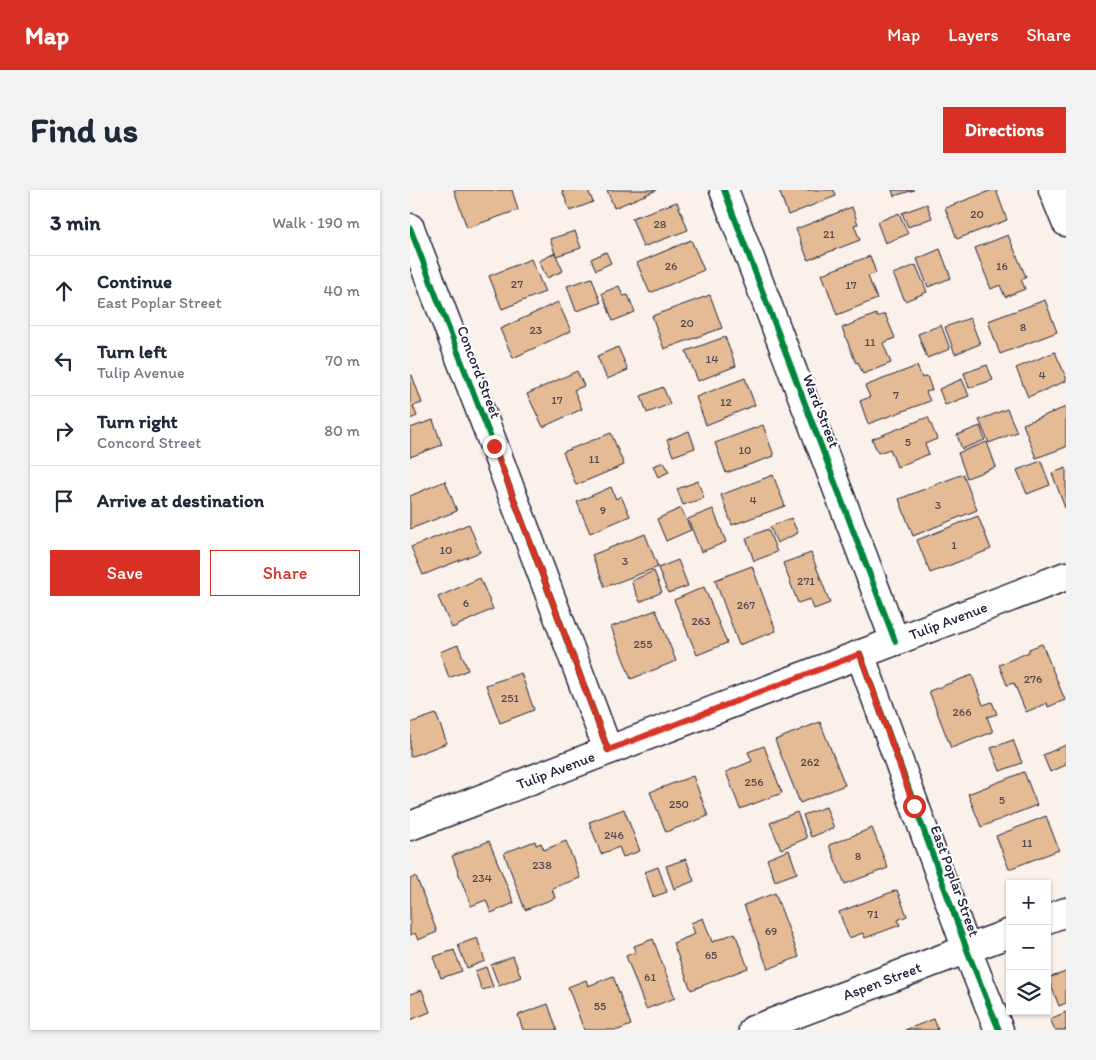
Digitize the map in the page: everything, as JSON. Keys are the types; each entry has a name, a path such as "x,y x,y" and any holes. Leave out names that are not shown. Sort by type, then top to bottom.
{"street":[{"name":"Ward Street","path":"724,190 895,641"},
{"path":"1054,190 1066,222"},
{"name":"Concord Street","path":"410,228 608,750"},
{"name":"Tulip Avenue","path":"410,826 1066,576"},
{"name":"East Poplar Street","path":"860,654 967,950 999,1030"},
{"path":"1051,918 1066,912"},
{"name":"Aspen Street","path":"753,1030 1006,935"}],"building":[{"path":"454,190 512,190 518,210 467,228"},
{"path":"562,190 588,190 593,202 570,211"},
{"path":"607,190 657,190 614,208"},
{"path":"779,190 834,190 836,196 788,215"},
{"path":"892,190 914,190 894,196"},
{"path":"996,190 1007,220 957,239 945,208"},
{"path":"677,202 688,230 643,247 632,218"},
{"path":"927,204 932,218 908,227 902,213"},
{"path":"852,207 858,224 854,225 860,240 808,260 796,229"},
{"path":"899,213 908,234 885,243 877,222"},
{"path":"575,231 581,248 556,256 550,239"},
{"path":"1008,235 1026,277 1021,279 1025,289 1005,297 1000,285 991,289 975,248"},
{"path":"691,240 704,270 650,293 637,263"},
{"path":"940,249 951,278 928,287 917,259"},
{"path":"606,252 611,263 596,270 591,259"},
{"path":"555,253 563,271 547,278 539,261"},
{"path":"870,256 876,273 868,276 877,299 837,315 822,274"},
{"path":"531,259 545,292 502,309 489,276"},
{"path":"916,265 927,292 905,301 893,274"},
{"path":"592,278 601,303 576,311 567,286"},
{"path":"619,286 623,296 628,295 635,312 613,321 602,293"},
{"path":"710,295 722,328 664,349 652,316"},
{"path":"1045,300 1057,332 1000,354 988,321"},
{"path":"558,302 571,331 513,358 500,329"},
{"path":"876,314 877,317 885,314 895,338 883,343 891,363 863,374 858,362 856,363 842,328"},
{"path":"970,318 980,344 955,354 945,327"},
{"path":"941,325 950,349 927,358 918,334"},
{"path":"725,337 736,366 698,381 686,351"},
{"path":"618,347 628,370 607,379 597,356"},
{"path":"1055,352 1066,381 1028,397 1016,368"},
{"path":"987,365 993,380 969,388 964,373"},
{"path":"917,366 922,378 927,376 932,390 926,392 930,401 868,424 860,401 870,397 865,386"},
{"path":"577,371 584,386 574,390 582,409 543,427 527,394"},
{"path":"412,375 422,403 413,406 417,416 410,419 410,376"},
{"path":"745,378 755,405 706,425 696,397"},
{"path":"962,379 969,396 945,405 939,389"},
{"path":"663,387 670,404 647,413 641,396"},
{"path":"1066,407 1066,447 1036,458 1023,424"},
{"path":"1007,409 1017,432 989,443 979,420"},
{"path":"928,417 937,439 925,444 929,454 897,467 890,449 878,453 872,439"},
{"path":"433,420 442,445 410,457 410,428"},
{"path":"763,425 774,456 726,473 715,443"},
{"path":"980,426 985,440 962,449 957,435"},
{"path":"689,431 695,448 673,456 667,440"},
{"path":"611,433 624,465 576,485 563,452"},
{"path":"987,442 996,467 967,478 958,453"},
{"path":"1041,461 1050,485 1027,494 1017,470"},
{"path":"664,462 669,472 658,477 653,466"},
{"path":"1066,468 1066,508 1065,508 1052,473"},
{"path":"963,474 977,510 913,536 899,499"},
{"path":"773,475 785,506 732,525 721,495"},
{"path":"445,481 457,511 410,529 410,496"},
{"path":"698,481 704,498 683,505 677,489"},
{"path":"611,487 616,499 621,496 630,516 590,533 577,502"},
{"path":"681,508 691,530 666,541 657,519"},
{"path":"713,509 726,542 701,552 688,519"},
{"path":"978,516 991,549 930,573 917,540"},
{"path":"791,518 798,533 777,543 770,527"},
{"path":"469,524 480,552 423,575 411,547"},
{"path":"768,529 777,552 754,561 746,538"},
{"path":"645,534 658,567 605,587 592,555"},
{"path":"811,553 830,603 814,609 810,599 798,603 783,563"},
{"path":"678,560 688,586 668,593 658,568"},
{"path":"752,566 776,631 739,645 715,580"},
{"path":"654,571 662,592 640,602 631,581"},
{"path":"480,578 493,609 452,628 438,597"},
{"path":"704,587 727,643 697,655 674,600"},
{"path":"656,610 676,661 631,679 611,627"},
{"path":"1042,644 1065,700 1048,707 1047,703 1026,712 1014,683 1007,685 999,665"},
{"path":"458,645 468,670 449,678 440,652"},
{"path":"521,673 534,710 500,723 486,685"},
{"path":"972,675 983,705 992,702 997,714 987,717 993,732 951,748 929,691"},
{"path":"436,714 447,743 410,757 410,723"},
{"path":"820,722 845,785 800,803 775,740"},
{"path":"1013,740 1022,763 1000,771 991,748"},
{"path":"1066,745 1066,765 1050,772 1043,755"},
{"path":"764,746 782,793 740,809 726,772 752,761 748,752"},
{"path":"1024,772 1037,805 981,827 968,794"},
{"path":"693,776 708,816 666,832 650,792"},
{"path":"826,807 834,828 811,837 803,815"},
{"path":"624,809 640,851 623,857 619,847 601,854 589,822"},
{"path":"797,812 807,838 781,849 770,823"},
{"path":"1046,816 1059,850 1009,869 996,836"},
{"path":"872,828 888,868 845,884 829,845"},
{"path":"489,841 514,903 491,913 486,900 471,906 452,856"},
{"path":"535,841 536,845 541,843 544,850 566,841 580,878 552,888 555,898 525,910 504,853"},
{"path":"789,850 797,873 775,881 767,859"},
{"path":"686,859 694,881 674,889 666,866"},
{"path":"658,867 667,892 653,897 645,872"},
{"path":"416,876 437,932 418,940 415,933 410,935 410,879"},
{"path":"897,890 907,916 898,920 900,925 865,938 863,933 849,938 839,912"},
{"path":"775,893 799,957 768,969 744,905"},
{"path":"703,918 712,942 735,933 748,968 691,990 673,943 695,934 691,923"},
{"path":"477,938 485,961 467,968 458,945"},
{"path":"653,939 675,998 646,1009 626,956 636,952 634,946"},
{"path":"454,950 462,971 441,978 433,957"},
{"path":"513,956 521,977 499,986 491,965"},
{"path":"486,967 493,987 482,990 475,971"},
{"path":"1066,972 1066,1003 1059,1006 1051,986 1051,977"},
{"path":"613,976 631,1025 618,1030 584,1030 568,987 586,980 588,986"},
{"path":"422,990 430,1012 410,1020 410,994"},
{"path":"548,1004 557,1030 523,1030 518,1015"},
{"path":"1066,1012 1066,1030 1055,1030 1050,1019"},
{"path":"934,1019 938,1030 905,1030"}],"cycle path":[{"path":"724,190 895,641"},
{"path":"410,228 608,750"},
{"path":"860,654 967,950 999,1030"}],"route":[{"path":"494,446 608,750 860,654 914,806"}]}
